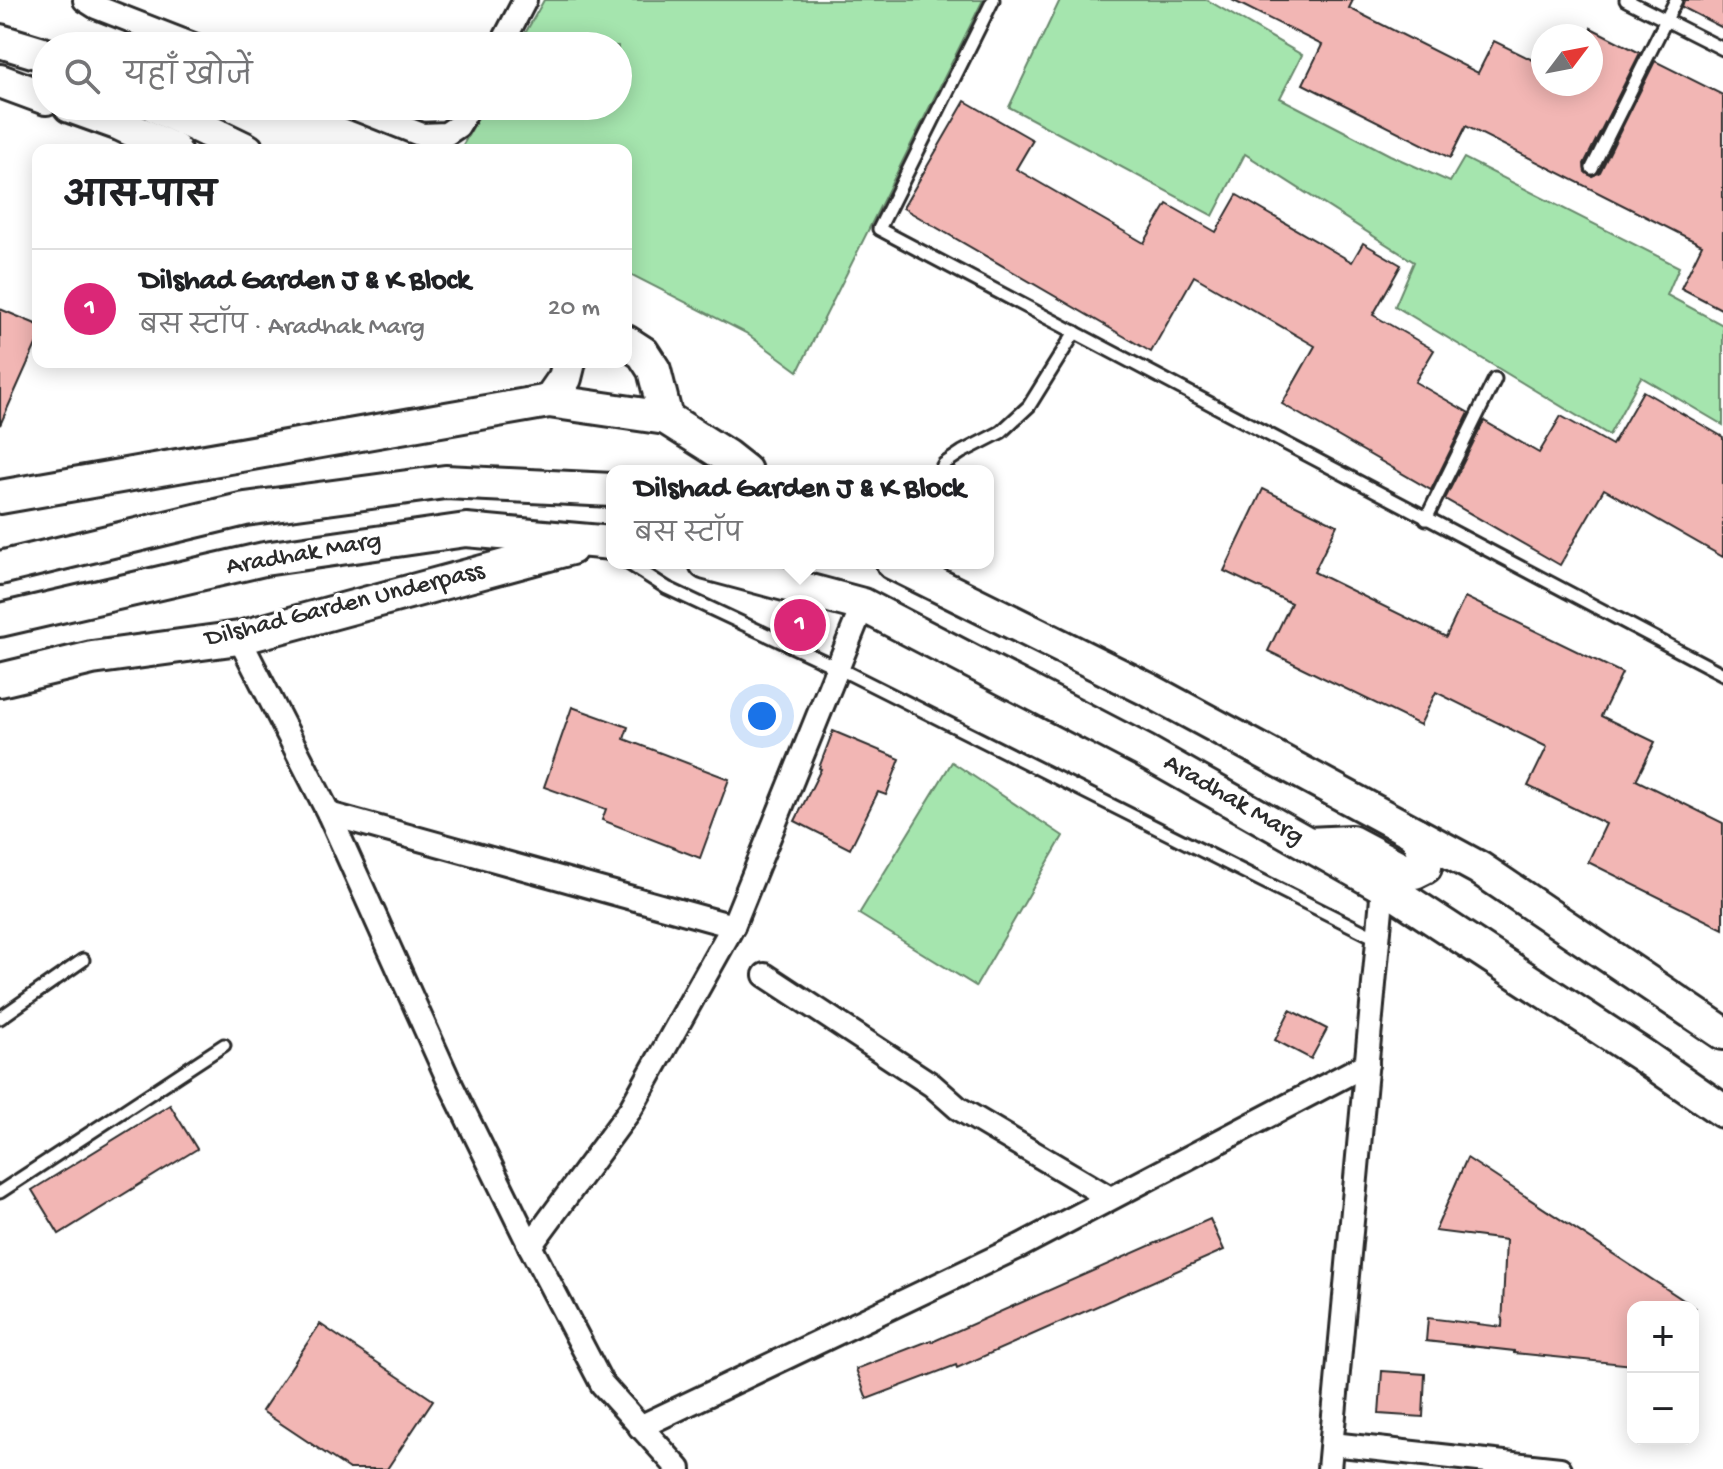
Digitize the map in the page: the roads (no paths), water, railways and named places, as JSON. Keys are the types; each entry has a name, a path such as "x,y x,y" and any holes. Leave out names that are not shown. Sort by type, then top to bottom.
{"main road":[{"path":"0,41 32,51"},
{"path":"0,81 32,93"},
{"path":"109,120 182,141 204,144"},
{"path":"166,120 182,141"},
{"path":"632,346 643,353 654,370 666,418"},
{"path":"549,401 565,378 568,368"},
{"path":"0,497 549,401 666,418 737,465"},
{"name":"Aradhak Marg","path":"0,568 245,509 445,482 606,490"},
{"name":"Aradhak Marg","path":"0,620 264,559 466,530 606,546"},
{"name":"Dilshad Garden Underpass","path":"0,680 92,658 239,638 606,546"},
{"name":"Aradhak Marg","path":"728,569 863,605 1144,751 1383,887 1723,1111"},
{"path":"905,569 1151,691 1479,868 1723,1033"},
{"path":"1308,844 1351,842 1398,867 1415,872 1425,867 1426,858 1416,834"}],"street":[{"path":"85,0 160,32"},
{"path":"508,32 525,0"},
{"path":"384,120 422,135 446,134 462,120"},
{"path":"530,1246 630,1110 733,926 863,605"},
{"path":"239,638 329,814 449,1081 602,1384 679,1469"},
{"path":"329,814 733,926"},
{"path":"1329,1469 1383,887"},
{"path":"765,975 932,1085 958,1108 1110,1198"},
{"path":"640,1427 1020,1246 1367,1064"},
{"path":"1332,1444 1407,1460 1560,1469"}],"lane":[{"path":"993,0 879,229 1723,674"},
{"path":"1626,0 1723,49"},
{"path":"1592,168 1676,0"},
{"path":"943,465 1001,432 1029,406 1075,332"},
{"path":"1426,519 1495,379"},
{"path":"637,569 667,588 838,668 1378,939"},
{"path":"0,1018 83,960"},
{"path":"0,1192 224,1045"}],"place":[{"name":"Dilshad Garden J & K Block","path":"800,625"}]}
